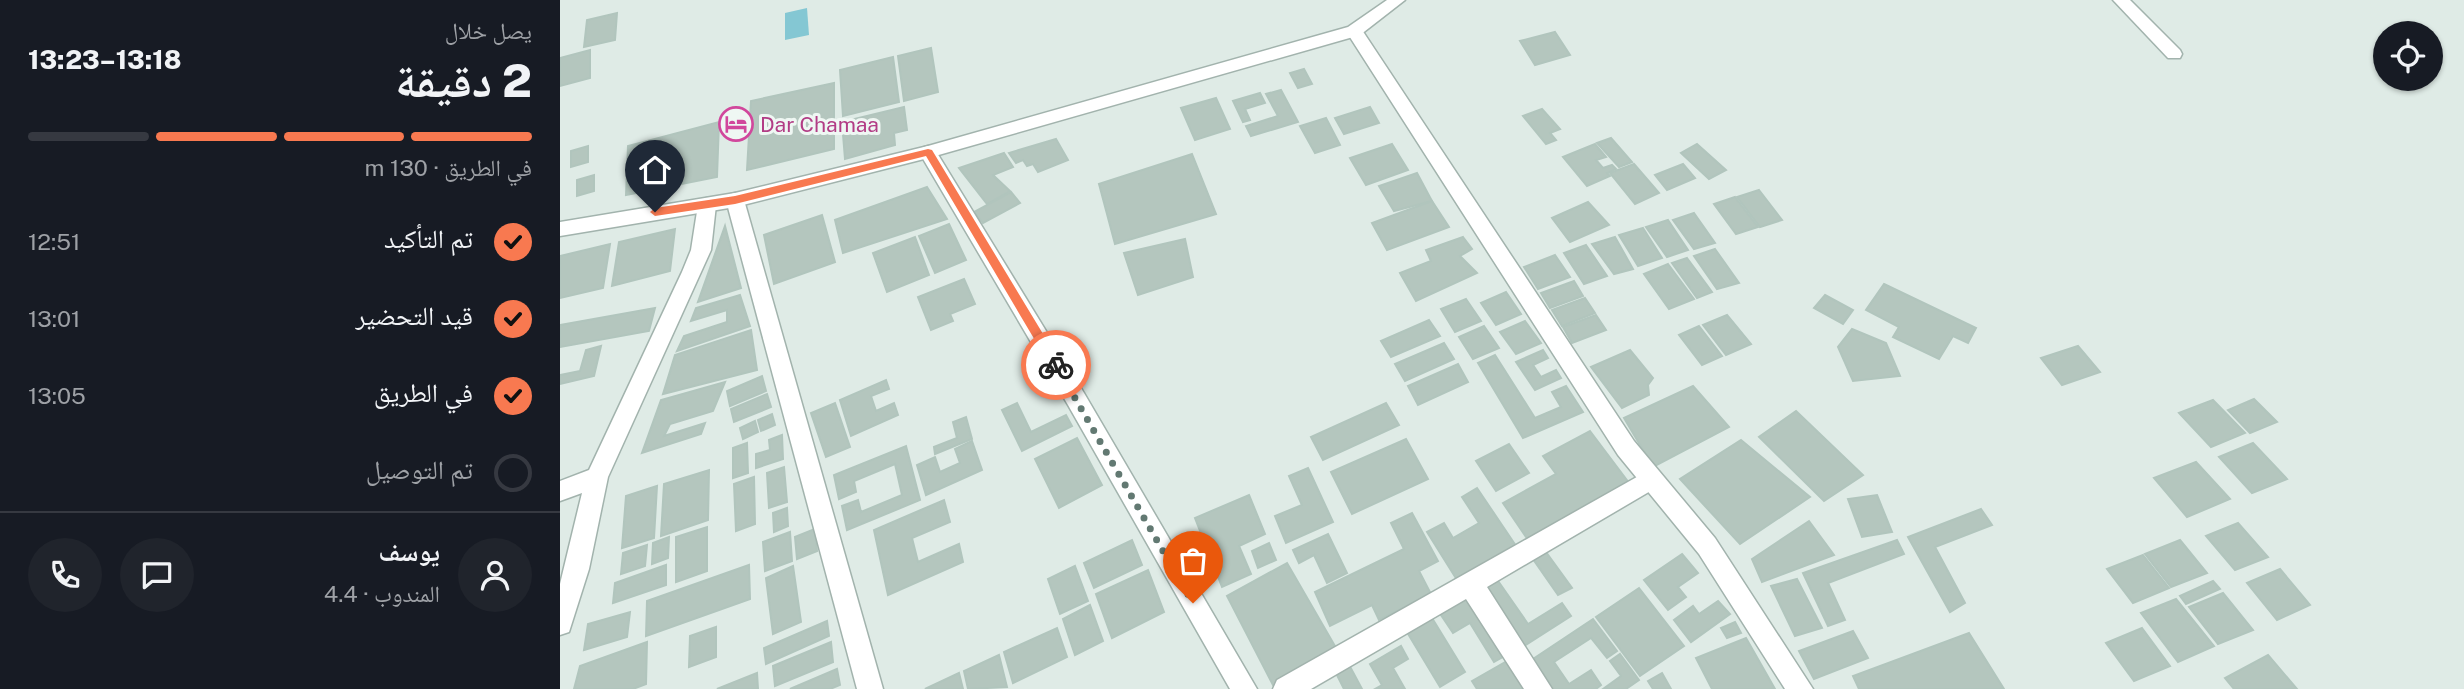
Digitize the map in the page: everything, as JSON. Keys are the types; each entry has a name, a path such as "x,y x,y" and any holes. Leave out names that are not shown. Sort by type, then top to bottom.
{"street":[{"path":"560,229 735,200 928,152 1354,31 1397,0"},
{"path":"2121,0 2174,54"},
{"path":"1354,31 1626,448 1707,545 1800,689"},
{"path":"928,152 1076,398 1244,689"},
{"path":"735,200 870,689"},
{"path":"560,623 578,569 597,477 701,250 707,205"},
{"path":"560,491 597,477"},
{"path":"1286,689 1651,479"},
{"path":"1469,583 1539,689"}],"water":[{"path":"807,8 809,35 785,40 785,13"}],"building":[{"path":"617,13 615,40 584,47 587,20"},
{"path":"1555,32 1570,55 1535,65 1520,41"},
{"path":"931,48 938,92 904,101 898,56"},
{"path":"590,50 590,78 560,86 560,58"},
{"path":"893,57 899,102 843,116 840,70"},
{"path":"1304,69 1312,84 1298,88 1290,73"},
{"path":"834,83 834,149 747,170 751,101"},
{"path":"1281,90 1298,122 1251,136 1246,126 1278,116 1266,94"},
{"path":"1260,93 1265,103 1245,109 1250,120 1243,122 1233,101"},
{"path":"1216,98 1230,129 1195,140 1181,108"},
{"path":"904,107 907,130 894,133 895,145 845,159 842,122"},
{"path":"1370,107 1379,123 1344,134 1335,118"},
{"path":"1542,109 1560,129 1550,133 1556,140 1546,144 1523,116"},
{"path":"1326,118 1340,145 1315,153 1300,126"},
{"path":"719,122 717,177 626,195 628,146"},
{"path":"1611,138 1632,162 1619,167 1597,143"},
{"path":"1056,139 1068,160 1038,172 1033,164 1027,166 1023,160 1016,163 1009,153"},
{"path":"1392,144 1408,170 1366,185 1350,158"},
{"path":"1595,144 1606,157 1596,160 1603,168 1612,165 1616,169 1607,173 1610,176 1587,186 1563,157"},
{"path":"1697,144 1726,170 1709,179 1681,153"},
{"path":"588,146 588,162 571,167 571,151"},
{"path":"1004,153 1013,167 993,175 1010,191 987,204 959,168"},
{"path":"1192,154 1216,214 1115,244 1099,184"},
{"path":"1634,164 1659,193 1635,204 1610,173"},
{"path":"1683,164 1695,178 1667,190 1655,175"},
{"path":"1417,173 1432,201 1394,211 1379,186"},
{"path":"594,175 594,191 577,196 577,180"},
{"path":"927,187 947,219 843,253 835,220"},
{"path":"1759,190 1782,220 1760,227 1737,197"},
{"path":"1011,192 1020,203 983,223 974,212"},
{"path":"1735,197 1758,227 1736,234 1714,204"},
{"path":"1432,201 1449,227 1387,250 1372,223"},
{"path":"1588,202 1609,225 1570,242 1552,218"},
{"path":"1694,213 1715,243 1694,249 1673,220"},
{"path":"822,215 835,262 774,284 764,235"},
{"path":"1668,220 1688,250 1667,257 1646,227"},
{"path":"949,224 966,260 935,273 919,236"},
{"path":"725,226 741,288 698,302"},
{"path":"1643,228 1662,258 1638,266 1619,235"},
{"path":"675,229 670,271 612,286 619,242"},
{"path":"915,237 929,275 887,292 873,253"},
{"path":"1463,237 1472,249 1460,256 1477,273 1416,301 1400,273 1431,261 1426,250"},
{"path":"1615,237 1633,269 1614,274 1592,244"},
{"path":"1185,239 1193,277 1138,295 1124,253"},
{"path":"610,244 603,288 560,298 560,256"},
{"path":"1586,245 1607,276 1584,284 1564,253"},
{"path":"1715,249 1739,283 1717,289 1694,256"},
{"path":"1555,255 1570,277 1538,289 1524,267"},
{"path":"1687,258 1712,292 1697,298 1672,263"},
{"path":"1668,264 1694,299 1669,309 1644,274"},
{"path":"964,279 975,304 950,314 953,321 931,330 918,297"},
{"path":"1574,281 1583,296 1550,308 1541,293"},
{"path":"1884,284 1976,328 1968,343 1953,336 1939,359 1893,337 1899,327 1866,310"},
{"path":"1506,292 1521,314 1496,325 1481,303"},
{"path":"740,295 750,326 677,351 684,336 727,322 727,310 691,321 696,308"},
{"path":"1825,295 1853,310 1843,324 1814,308"},
{"path":"1585,298 1595,313 1562,326 1552,310"},
{"path":"1466,299 1481,321 1455,332 1441,309"},
{"path":"655,308 649,331 560,347 560,325"},
{"path":"1596,315 1606,330 1572,343 1563,327"},
{"path":"1727,315 1751,344 1726,355 1703,325"},
{"path":"1429,320 1440,336 1391,357 1381,341"},
{"path":"1525,321 1541,343 1516,354 1500,332"},
{"path":"1484,326 1499,348 1473,359 1459,337"},
{"path":"1699,326 1722,356 1702,365 1679,335"},
{"path":"1852,329 1886,343 1900,376 1853,381 1838,347"},
{"path":"751,330 757,370 663,394 675,355"},
{"path":"1444,343 1454,359 1405,381 1395,364"},
{"path":"601,346 594,376 560,384 560,375 580,371 586,350"},
{"path":"2078,346 2100,372 2062,385 2041,358"},
{"path":"1543,350 1548,358 1533,365 1541,377 1556,370 1561,378 1535,390 1516,362"},
{"path":"1630,350 1653,378 1648,385 1649,395 1622,408 1591,367"},
{"path":"1495,355 1535,418 1561,407 1552,392 1566,386 1583,412 1523,438 1478,363"},
{"path":"1458,364 1468,382 1418,405 1408,386"},
{"path":"762,376 766,391 730,406 727,391"},
{"path":"886,380 889,389 871,396 876,411 894,403 898,415 851,436 840,400"},
{"path":"725,382 713,411 670,424 664,436 705,423 701,434 642,453 661,400"},
{"path":"1693,386 1729,427 1653,467 1624,418"},
{"path":"767,394 771,407 734,422 731,409"},
{"path":"2254,399 2277,422 2250,433 2228,410"},
{"path":"2213,400 2245,433 2211,447 2179,413"},
{"path":"835,403 850,447 826,457 811,413"},
{"path":"1017,403 1031,432 1066,415 1072,426 1022,451 1002,410"},
{"path":"1386,403 1399,425 1323,460 1311,437"},
{"path":"1796,411 1863,475 1824,501 1759,437"},
{"path":"772,414 775,425 761,431 758,420"},
{"path":"966,417 972,439 935,454 934,447 957,438 953,422"},
{"path":"755,421 758,432 743,439 740,428"},
{"path":"1590,431 1629,483 1528,540 1503,503 1556,474 1543,456"},
{"path":"782,435 783,459 756,468 756,454 770,450 769,440"},
{"path":"1077,438 1102,485 1059,508 1035,459"},
{"path":"1406,439 1428,479 1352,514 1331,472"},
{"path":"1741,440 1810,497 1740,544 1680,479"},
{"path":"972,441 982,470 926,495 917,465 935,457 940,472 960,463 955,449"},
{"path":"747,443 748,473 733,478 733,448"},
{"path":"2253,443 2287,479 2252,493 2219,457"},
{"path":"1509,444 1529,473 1496,491 1476,461"},
{"path":"906,446 920,500 847,530 842,506 858,500 861,512 902,495 895,464 854,481 856,492 839,499 834,475"},
{"path":"2196,462 2230,499 2187,517 2154,478"},
{"path":"784,467 787,502 769,508 767,473"},
{"path":"1308,468 1333,522 1286,543 1275,516 1302,505 1289,476"},
{"path":"709,470 708,520 661,536 664,484"},
{"path":"754,477 755,524 736,531 734,484"},
{"path":"657,486 654,538 622,548 626,496"},
{"path":"1477,488 1516,546 1457,580 1427,532 1444,523 1453,538 1479,523 1462,497"},
{"path":"1249,495 1265,534 1239,546 1251,574 1222,587 1195,518"},
{"path":"1877,495 1892,532 1862,537 1848,499"},
{"path":"944,500 950,522 912,538 918,562 959,544 963,562 888,595 874,530"},
{"path":"787,508 788,526 774,532 773,513"},
{"path":"1981,509 1992,525 1935,547 1965,603 1950,612 1908,537"},
{"path":"1412,513 1438,561 1419,571 1431,594 1379,620 1372,605 1330,626 1315,592 1404,549 1391,523"},
{"path":"1809,521 1834,555 1762,582 1752,559"},
{"path":"2238,523 2268,557 2235,570 2206,536"},
{"path":"707,527 707,571 676,582 676,537"},
{"path":"815,529 817,551 797,559 795,537"},
{"path":"790,532 792,561 765,571 763,542"},
{"path":"1328,534 1347,573 1327,583 1314,555 1299,563 1293,550"},
{"path":"669,537 668,558 652,564 653,543"},
{"path":"1132,540 1142,565 1094,588 1084,563"},
{"path":"1897,540 1904,554 1828,583 1845,620 1828,626 1803,573"},
{"path":"2180,540 2207,573 2171,587 2145,554"},
{"path":"1269,543 1276,560 1258,568 1252,551"},
{"path":"647,545 645,566 621,574 623,553"},
{"path":"1546,552 1572,588 1558,595 1533,559"},
{"path":"1682,554 1698,573 1678,587 1686,597 1668,610 1644,580"},
{"path":"2143,555 2169,588 2133,603 2107,569"},
{"path":"1287,563 1336,648 1273,685 1227,596"},
{"path":"666,565 666,585 613,603 615,583"},
{"path":"749,565 750,599 646,636 647,601"},
{"path":"793,566 801,622 773,634 766,578"},
{"path":"1075,566 1088,601 1060,614 1048,579"},
{"path":"2280,569 2310,605 2277,620 2247,583"},
{"path":"1148,570 1164,612 1112,638 1096,594"},
{"path":"1496,578 1528,624 1562,603 1571,616 1524,646 1483,586"},
{"path":"1797,579 1822,628 1795,636 1771,586"},
{"path":"2213,581 2220,589 2186,604 2180,596"},
{"path":"1639,588 1684,646 1640,676 1596,617"},
{"path":"1472,593 1510,653 1494,662 1470,623 1453,633 1439,612"},
{"path":"2223,593 2253,630 2218,644 2189,607"},
{"path":"2176,599 2214,646 2178,662 2141,613"},
{"path":"1718,601 1730,614 1691,642 1674,620 1693,606 1699,614"},
{"path":"1090,605 1103,641 1075,655 1063,619"},
{"path":"630,612 627,637 584,650 588,624"},
{"path":"1432,618 1465,672 1440,687 1407,632"},
{"path":"1593,619 1617,651 1607,658 1591,638 1554,662 1569,684 1591,670 1601,685 1596,689 1553,689 1533,659"},
{"path":"827,621 829,636 766,664 764,648"},
{"path":"1735,622 1741,633 1727,638 1721,628"},
{"path":"716,627 716,657 689,667 690,636"},
{"path":"1057,628 1067,657 1013,683 1004,652"},
{"path":"2142,628 2170,666 2134,681 2106,643"},
{"path":"1853,631 1868,658 1814,679 1799,651"},
{"path":"1969,633 2004,689 1859,689 1853,676"},
{"path":"1746,638 1775,689 1712,689 1696,658"},
{"path":"647,642 646,684 633,689 574,689 580,666"},
{"path":"831,642 833,662 775,686 773,666"},
{"path":"1401,646 1408,659 1393,668 1405,689 1375,689 1382,685 1370,664"},
{"path":"1620,654 1639,680 1626,689 1603,689 1621,676 1610,661"},
{"path":"999,655 1007,687 968,689 964,671"},
{"path":"2268,655 2297,689 2234,689 2225,678"},
{"path":"1514,657 1534,689 1477,689 1472,681"},
{"path":"1347,661 1362,689 1344,689 1334,669"},
{"path":"837,669 840,685 830,689 790,689"},
{"path":"757,673 758,689 717,689"},
{"path":"959,673 963,689 925,689"},
{"path":"1662,673 1671,689 1653,689 1648,681"}],"way so far":[{"path":"1056,365 1193,603"}],"place":[{"name":"Dar Chamaa","path":"736,124"}],"route":[{"path":"655,212 735,200 928,152 1056,365"}]}
